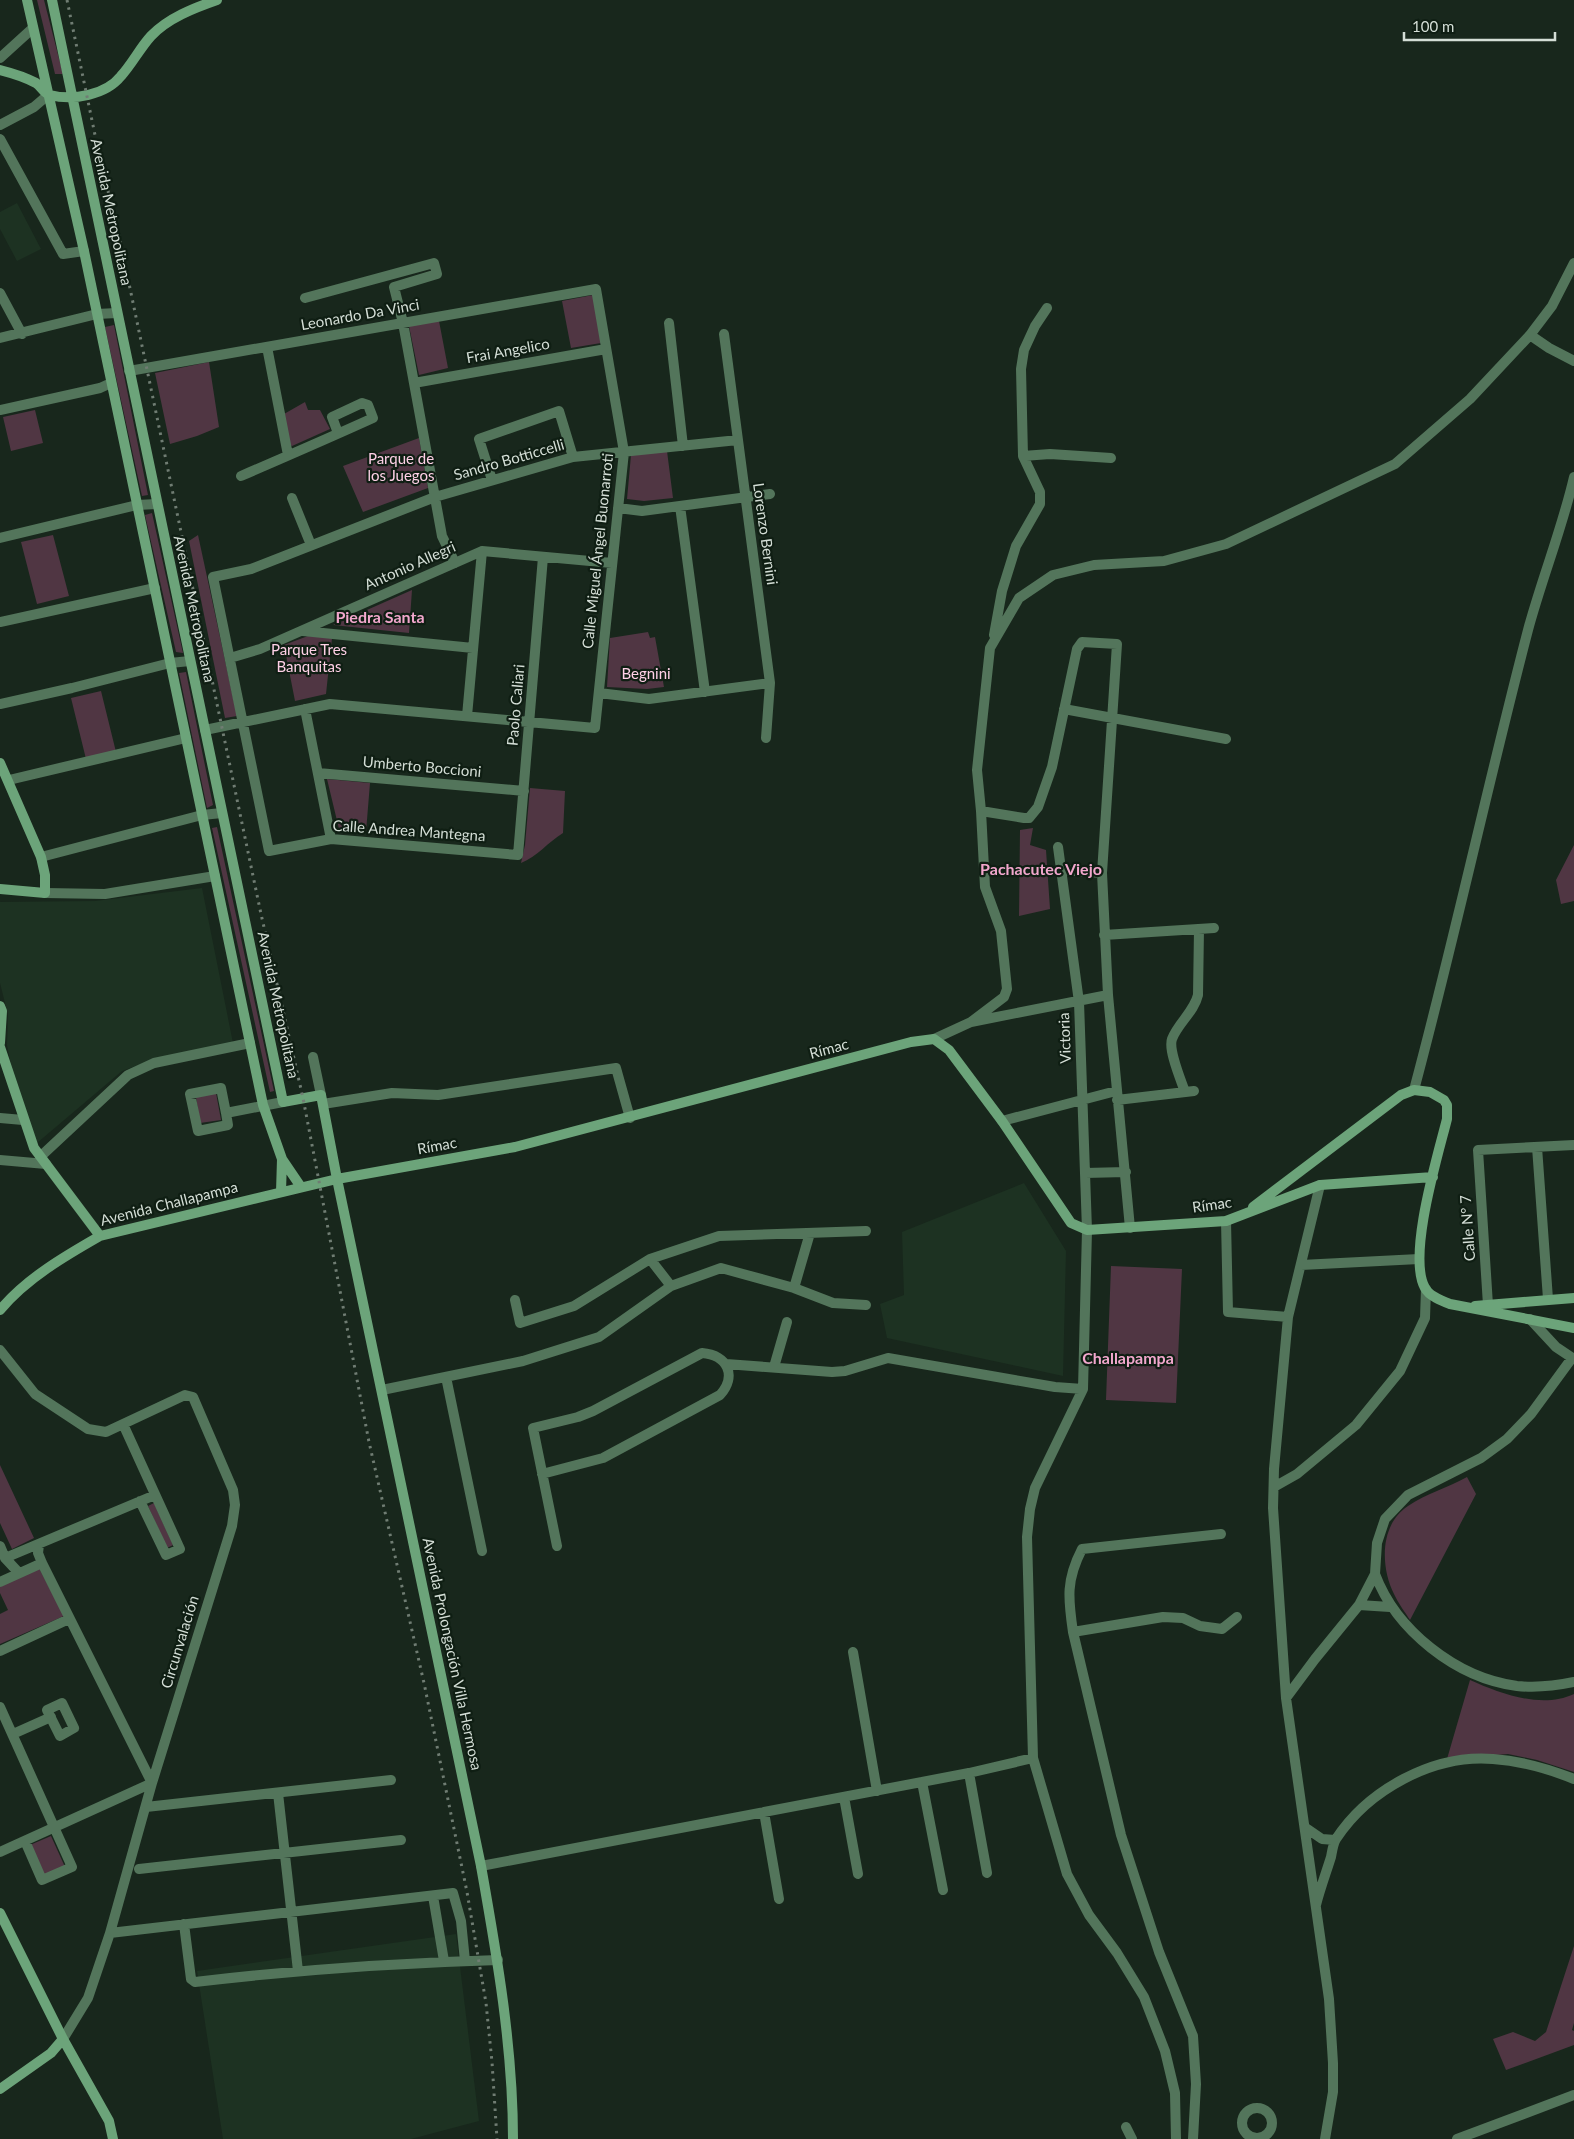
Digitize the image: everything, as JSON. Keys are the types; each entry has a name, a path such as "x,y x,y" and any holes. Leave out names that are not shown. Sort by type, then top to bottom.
{"main road":[{"path":"27,0 84,251 262,1106 282,1159 301,1187"},
{"name":"Avenida Metropolitana","path":"52,0 283,1102 322,1100"},
{"path":"0,70 15,74 37,84 48,95 72,97 88,95 103,90 120,78 151,36 175,18 196,7 217,0"},
{"path":"0,763 41,857 45,875 45,894 0,890"},
{"path":"0,1006 2,1026 0,1043"},
{"path":"934,1039 949,1050 1002,1121 1072,1223 1088,1230"},
{"name":"Rímac","path":"337,1179 515,1147 911,1042 934,1039"},
{"path":"1,1053 34,1148 100,1236"},
{"path":"1414,1090 1430,1092 1444,1100 1447,1105 1447,1119 1422,1232 1419,1259 1420,1274 1426,1289 1441,1301 1461,1307 1574,1328"},
{"name":"Rímac","path":"1242,1215 1401,1095 1414,1090"},
{"path":"322,1100 337,1179"},
{"path":"281,1192 282,1159"},
{"name":"Rímac","path":"1088,1230 1226,1221 1320,1185 1433,1177"},
{"name":"Avenida Challapampa","path":"0,1310 22,1288 40,1274 71,1252 100,1236 337,1179"},
{"name":"Avenida Prolongación Villa Hermosa","path":"337,1179 481,1866 498,1960 509,2047 513,2139"},
{"path":"1461,1307 1574,1298"},
{"path":"0,1913 63,2039 109,2121 113,2139"},
{"name":"Circunvalación","path":"0,2089 51,2053 63,2039"}],"street":[{"path":"0,58 33,28"},
{"path":"0,125 34,107 48,95"},
{"path":"0,139 63,254 84,251"},
{"path":"934,1039 971,1022 1004,997 1007,989 1001,931 985,887 977,770 990,648 1019,598 1053,575 1094,565 1164,561 1226,544 1395,464 1470,399 1530,335 1552,306 1574,262"},
{"path":"305,298 434,263 437,274 394,287 403,323 442,536 455,563"},
{"name":"Leonardo Da Vinci","path":"129,371 596,289"},
{"name":"Calle Miguel Ángel Buonarroti","path":"530,722 595,728 624,452 596,289"},
{"path":"0,293 22,334"},
{"path":"993,643 1002,591 1016,546 1040,504 1040,492 1023,456 1020,406 1021,369 1024,350 1035,326 1047,308"},
{"path":"0,338 97,314 117,313"},
{"path":"669,323 683,446"},
{"name":"Lorenzo Bernini","path":"724,334 770,683 766,738"},
{"path":"1530,335 1549,348 1574,361"},
{"path":"268,347 288,455"},
{"name":"Frai Angelico","path":"414,383 606,349"},
{"path":"0,410 100,388 111,383"},
{"path":"492,480 479,439 559,411 573,457"},
{"path":"241,476 338,433"},
{"name":"Sandro Botticcelli","path":"230,658 213,577 252,569 435,497 573,457 738,440"},
{"path":"1023,456 1050,454 1111,458"},
{"path":"1414,1090 1447,965 1529,628 1567,508 1574,477"},
{"path":"618,508 642,511 770,494"},
{"path":"292,498 311,545"},
{"path":"0,538 137,505 157,504"},
{"path":"680,506 705,692"},
{"path":"467,716 482,551"},
{"name":"Antonio Allegri","path":"230,658 260,649 482,551 612,563"},
{"name":"Paolo Caliari","path":"518,855 544,557"},
{"path":"0,622 155,588"},
{"path":"301,631 473,648"},
{"path":"981,811 1024,818 1029,818 1034,814 1052,767 1077,649 1082,642 1117,644 1102,873 1108,995 1130,1228"},
{"path":"230,658 243,722"},
{"path":"0,704 170,663 190,661"},
{"path":"599,693 649,699 770,683"},
{"path":"205,730 330,704 530,722"},
{"path":"306,709 331,838"},
{"path":"1064,709 1226,739"},
{"name":"Calle Andrea Mantegna","path":"243,722 269,851 331,838 518,855"},
{"path":"9,780 186,738"},
{"name":"Umberto Boccioni","path":"318,773 524,791"},
{"path":"41,857 202,815 222,813"},
{"name":"Victoria","path":"1058,847 1078,1002 1088,1230 1084,1388"},
{"path":"1061,870 1102,873"},
{"path":"45,894 105,894 215,876"},
{"path":"1104,935 1214,928"},
{"path":"1002,1121 1082,1099 1190,1091 1172,1048 1172,1040 1196,1004 1198,995 1199,929"},
{"path":"971,1022 1108,995"},
{"path":"0,1160 43,1161 117,1084 135,1071 154,1063 250,1043"},
{"path":"313,1057 322,1100 392,1094 438,1095 616,1068 630,1118"},
{"path":"221,1088 226,1114 228,1126 198,1131 190,1094 221,1088"},
{"path":"226,1114 283,1102"},
{"path":"0,1118 23,1120"},
{"path":"1548,1299 1537,1147 1574,1145"},
{"name":"Calle N° 7","path":"1488,1305 1478,1150 1537,1147"},
{"path":"1085,1173 1126,1172"},
{"path":"1320,1185 1288,1317 1273,1508 1286,1698 1306,1828 1315,1910 1328,1999 1333,2063 1333,2092 1325,2139"},
{"path":"1226,1221 1228,1312 1288,1317"},
{"path":"515,1300 520,1323 574,1306 650,1259 719,1236 866,1232"},
{"path":"794,1288 810,1233"},
{"path":"650,1259 671,1286"},
{"path":"1301,1265 1419,1259"},
{"path":"382,1390 523,1361 599,1337 671,1286 721,1268 794,1288 834,1303 866,1305"},
{"path":"1274,1487 1298,1474 1356,1425 1400,1371 1425,1318 1426,1289"},
{"path":"1286,1698 1314,1659 1359,1605 1375,1574 1377,1543 1385,1518 1408,1494 1481,1458 1507,1439 1531,1414 1573,1359 1556,1347 1530,1319"},
{"path":"774,1367 787,1322"},
{"name":"Circunvalación","path":"0,1350 36,1394 88,1429 106,1432 185,1395 193,1397 233,1490 235,1505 232,1526 152,1783 110,1933 88,1998 63,2039"},
{"path":"542,1474 603,1458 720,1395 729,1382 726,1364 720,1358 702,1353 593,1411 578,1417 533,1428 542,1474 557,1546"},
{"path":"726,1364 838,1371 888,1358 1055,1387 1084,1388 1035,1488 1030,1509 1027,1537 1033,1758 1067,1874 1089,1914 1117,1953 1144,1997 1165,2051 1175,2093 1176,2139"},
{"path":"446,1377 482,1551"},
{"path":"122,1424 180,1549 166,1555 140,1501"},
{"path":"6,1558 155,1495"},
{"path":"1194,2139 1196,2084 1192,2036 1159,1952 1120,1836 1073,1632 1068,1600 1073,1567 1082,1549 1221,1534"},
{"path":"0,1852 152,1783 42,1563 38,1553 39,1545"},
{"path":"0,1546 6,1558 19,1573"},
{"path":"0,1582 42,1563"},
{"path":"1375,1574 1390,1607 1404,1625 1425,1643 1460,1666 1485,1678 1516,1686 1550,1687 1574,1682"},
{"path":"1359,1605 1390,1607"},
{"path":"1073,1632 1163,1617 1183,1618 1200,1626 1222,1629 1237,1617"},
{"path":"0,1651 70,1619"},
{"path":"853,1652 877,1791"},
{"path":"0,1707 72,1867 42,1880 25,1841"},
{"path":"12,1734 50,1717"},
{"path":"481,1866 968,1774 1033,1758"},
{"path":"1315,1910 1335,1840 1359,1810 1398,1782 1443,1764 1491,1758 1515,1762 1574,1779"},
{"path":"968,1774 987,1873"},
{"path":"146,1807 391,1780"},
{"path":"922,1782 943,1890"},
{"path":"278,1793 298,1970"},
{"path":"844,1797 858,1874"},
{"path":"764,1812 779,1899"},
{"path":"1306,1828 1322,1839 1335,1840"},
{"path":"139,1869 401,1840"},
{"path":"110,1933 455,1893 461,1921 465,1961"},
{"path":"433,1896 444,1961"},
{"path":"184,1924 191,1978 195,1982 298,1970 444,1961 498,1960"},
{"path":"1457,2139 1574,2095"},
{"path":"1126,2127 1132,2139"}],"shaded area":[{"path":"17,203 41,249 17,261 0,229 0,212"},
{"path":"202,888 233,1043 155,1059 122,1071 37,1143 13,1075 7,1045 8,1015 0,983 0,902 95,901"},
{"path":"1024,1183 1066,1251 1063,1376 887,1338 880,1304 904,1295 902,1232"},
{"path":"456,1934 479,2121 411,2139 223,2139 197,1971"}],"green space":[{"path":"37,0 44,0 63,74 55,74"},
{"path":"593,295 601,343 571,348 562,301"},
{"path":"439,321 448,368 419,375 409,326"},
{"path":"114,325 148,495 142,496 105,327"},
{"path":"209,362 219,427 170,444 155,373"},
{"path":"305,402 308,410 320,410 330,429 292,446 289,444 284,414"},
{"path":"35,410 43,443 11,451 3,417"},
{"name":"Parque de los Juegos","path":"419,438 428,488 363,512 343,466"},
{"path":"667,451 673,498 644,501 627,499 631,455"},
{"path":"152,513 183,653 176,652 145,515"},
{"path":"53,535 69,596 37,604 21,542"},
{"path":"198,535 237,716 225,718 189,541"},
{"path":"412,590 409,633 333,625"},
{"name":"Begnini","path":"648,632 650,638 655,637 664,687 647,689 607,687 610,638"},
{"name":"Parque Tres Banquitas","path":"308,636 332,638 326,694 295,701 284,645"},
{"path":"186,672 213,805 207,808 179,673"},
{"path":"101,691 116,752 86,759 71,698"},
{"path":"327,779 370,783 366,832 339,829"},
{"path":"530,788 565,791 563,833 532,857 521,863 525,845"},
{"path":"217,827 274,1091 270,1092 212,828"},
{"path":"1033,828 1030,845 1046,850 1050,909 1019,916 1020,830"},
{"path":"1574,845 1574,901 1561,904 1556,880"},
{"path":"216,1093 221,1120 200,1123 196,1097"},
{"path":"1111,1266 1182,1269 1176,1403 1106,1400"},
{"path":"0,1465 34,1538 12,1549 0,1523"},
{"path":"1467,1477 1476,1494 1410,1620 1397,1601 1386,1571 1385,1546 1392,1523 1408,1506"},
{"path":"154,1503 173,1545 167,1548 148,1506"},
{"path":"39,1568 64,1616 0,1644 0,1614 8,1610 0,1593 0,1585"},
{"path":"1470,1680 1508,1695 1535,1700 1562,1698 1574,1694 1574,1772 1537,1760 1508,1754 1447,1759"},
{"path":"51,1836 65,1867 44,1876 30,1845"},
{"path":"1574,1946 1574,2023 1572,2030 1574,2031 1574,2045 1506,2070 1493,2039 1513,2032 1535,2041 1546,2032"}],"railway":[{"path":"67,0 100,159 118,231 261,914 303,1098 369,1442 424,1683 467,1892 486,2003 497,2139"}],"district":[{"name":"Piedra Santa","path":"380,617"},
{"name":"Pachacutec Viejo","path":"1041,869"},
{"name":"Challapampa","path":"1128,1358"}]}
